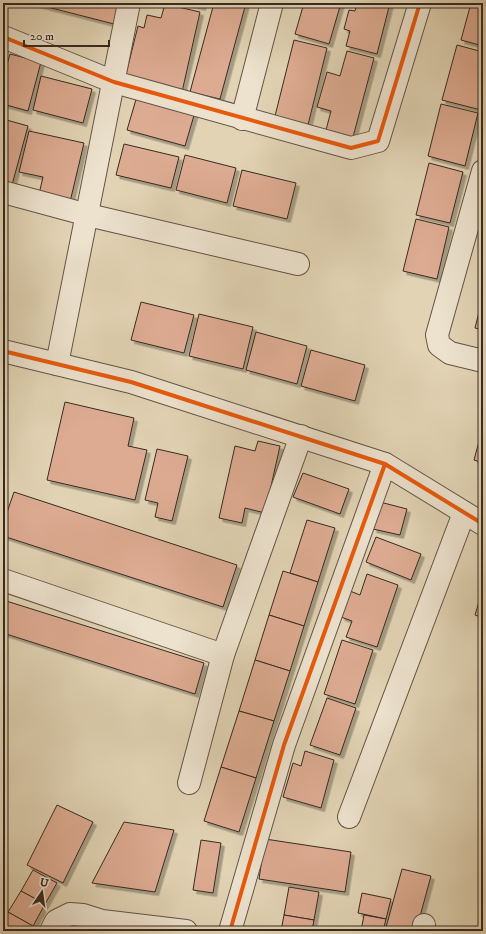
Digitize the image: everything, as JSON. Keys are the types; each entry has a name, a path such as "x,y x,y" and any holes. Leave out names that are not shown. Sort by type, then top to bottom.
{"street":[{"path":"57,364 88,215 129,3"},
{"path":"242,119 272,3"},
{"path":"6,38 114,82 242,119 351,148 378,141 420,3"},
{"path":"483,171 438,335 439,345 450,353 483,361"},
{"path":"3,192 88,215 298,264"},
{"path":"3,351 131,382 385,464 483,524"},
{"path":"189,783 223,655 301,436"},
{"path":"230,931 284,745 385,464"},
{"path":"349,817 464,513"},
{"path":"3,580 223,655"},
{"path":"51,931 56,921 70,914 83,915 101,926 186,931"}],"building":[{"path":"32,3 124,3 118,25"},
{"path":"186,3 203,3 202,7"},
{"path":"214,3 246,3 220,99 190,92"},
{"path":"304,3 341,3 329,44 295,34"},
{"path":"357,3 390,3 377,54 346,46 350,31 344,29 349,10 355,11"},
{"path":"471,3 483,3 483,46 461,40"},
{"path":"165,4 200,12 182,92 125,78 138,26 144,28 147,15 161,18"},
{"path":"294,40 327,48 308,125 275,116"},
{"path":"457,45 483,52 483,103 481,110 442,100"},
{"path":"347,51 374,58 353,137 326,130 331,111 317,107 327,72 340,76"},
{"path":"10,54 41,62 28,111 3,104 3,67 6,68"},
{"path":"41,76 92,89 83,123 33,110"},
{"path":"137,96 195,112 185,146 127,130"},
{"path":"441,104 478,113 465,166 428,156"},
{"path":"3,119 28,126 12,185 3,183"},
{"path":"29,131 84,143 70,202 39,194 43,177 19,172"},
{"path":"124,144 179,157 171,188 116,175"},
{"path":"185,155 236,168 227,203 176,190"},
{"path":"429,163 463,172 450,223 416,215"},
{"path":"242,170 296,183 287,219 233,206"},
{"path":"416,219 449,227 437,279 403,271"},
{"path":"483,296 483,330 475,328"},
{"path":"141,302 194,315 184,353 131,340"},
{"path":"199,314 253,327 243,369 189,356"},
{"path":"256,332 307,346 297,384 246,370"},
{"path":"311,350 365,365 355,401 301,386"},
{"path":"65,402 134,418 128,446 147,450 135,500 47,480"},
{"path":"483,430 483,463 474,460"},
{"path":"258,441 280,446 265,513 245,508 242,523 219,518 235,446 255,451"},
{"path":"157,449 188,456 172,521 155,517 158,503 145,500"},
{"path":"303,473 349,489 340,514 293,497"},
{"path":"14,492 237,565 223,607 3,536 3,524"},
{"path":"380,502 407,509 400,535 373,529"},
{"path":"307,520 335,528 318,582 290,573"},
{"path":"376,537 421,554 411,580 366,562"},
{"path":"283,571 318,582 304,626 269,615"},
{"path":"367,574 398,585 377,647 346,637 352,621 341,617 350,591 360,595"},
{"path":"483,588 483,618 475,615"},
{"path":"3,600 204,663 195,694 3,633"},
{"path":"269,615 304,626 290,671 255,660"},
{"path":"342,640 373,650 355,704 324,694"},
{"path":"255,660 290,671 274,721 239,711"},
{"path":"327,698 356,708 340,755 310,745"},
{"path":"239,711 274,721 256,778 221,767"},
{"path":"305,751 334,760 321,808 283,797 293,763 301,766"},
{"path":"221,767 256,778 239,832 204,821"},
{"path":"57,805 93,822 63,883 27,865"},
{"path":"124,822 174,830 155,892 92,883"},
{"path":"265,839 351,852 345,892 259,879"},
{"path":"201,840 221,843 213,893 193,890"},
{"path":"402,869 431,876 416,931 385,931"},
{"path":"33,870 57,883 45,904 21,891"},
{"path":"289,887 319,892 314,920 284,915"},
{"path":"21,891 45,904 33,926 8,912"},
{"path":"362,893 391,899 386,919 358,913"},
{"path":"8,912 33,926 30,931 3,931 3,922"},
{"path":"284,915 314,920 312,931 281,931"},
{"path":"364,915 386,919 383,931 361,931"}],"cycle path":[{"path":"6,38 114,82 351,148 378,141 420,3"},
{"path":"3,351 131,382 385,464 483,524"},
{"path":"230,931 284,745 385,464"}]}
